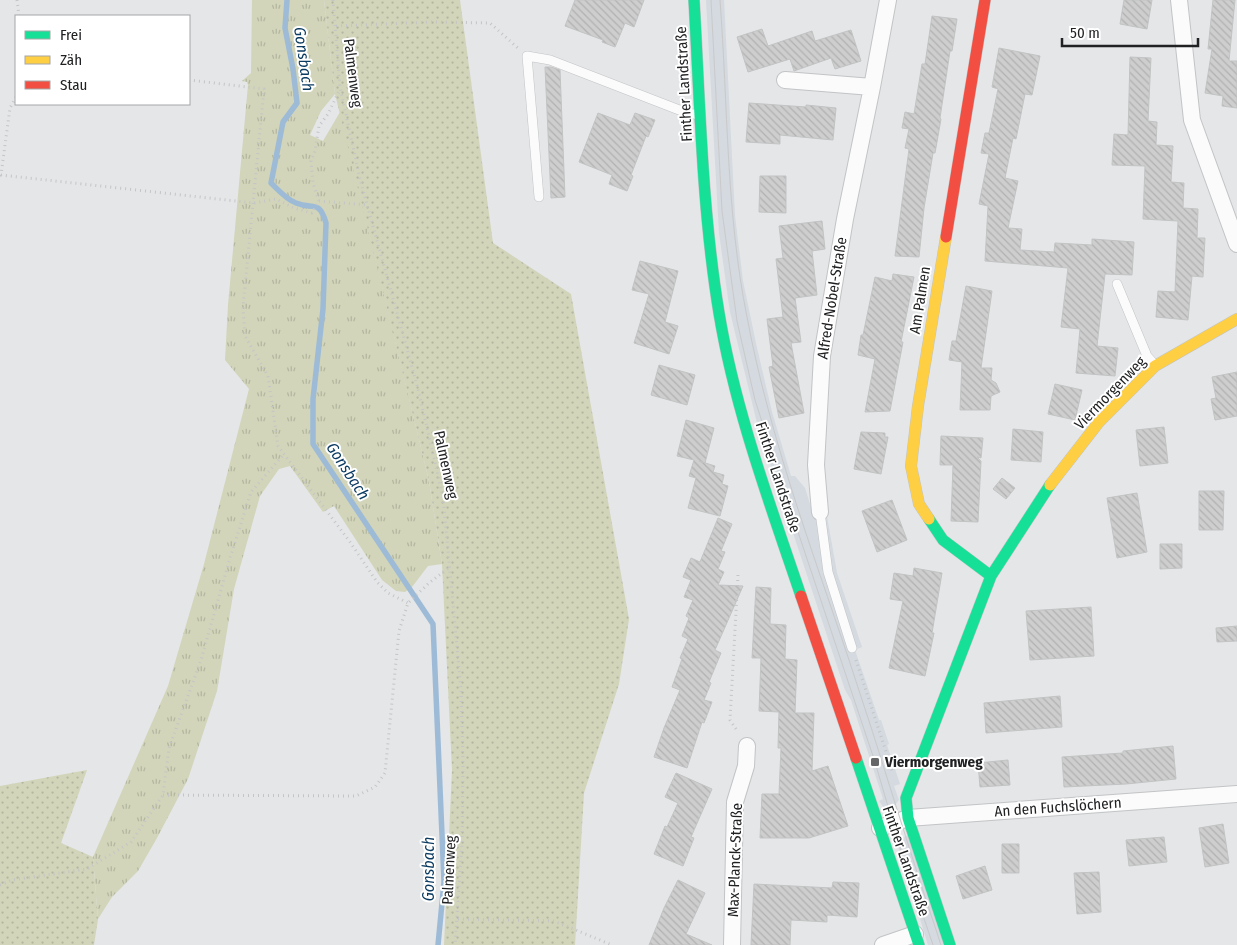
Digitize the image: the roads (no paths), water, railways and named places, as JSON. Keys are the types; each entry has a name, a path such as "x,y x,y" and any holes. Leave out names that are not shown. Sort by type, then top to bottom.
{"street":[{"name":"Finther Landstraße","path":"694,0 706,225 719,314 735,387 758,468 917,939"},
{"name":"Alfred-Nobel-Straße","path":"820,512 816,465 822,356 845,218 888,0"},
{"name":"Am Palmen","path":"985,0 918,406 910,466 919,504 943,540 991,576"},
{"path":"1179,0 1192,120 1237,244"},
{"path":"785,80 872,86"},
{"name":"Viermorgenweg","path":"908,818 906,798 991,576 1042,496 1099,422 1155,366 1237,319"},
{"name":"Max-Planck-Straße","path":"732,945 736,802 746,766 747,746"},
{"name":"An den Fuchslöchern","path":"880,828 908,818 1237,794"},
{"name":"Finther Landstraße","path":"908,818 950,945"},
{"path":"882,945 917,939"}],"lane":[{"path":"539,197 527,56 550,60 687,113 700,115"},
{"path":"1117,284 1147,356 1155,366"},
{"path":"820,512 828,572 852,650"}],"waterway":[{"name":"Gonsbach","path":"287,0 285,28 297,103 283,122 271,183 293,202 318,208 326,223 323,309 313,399 313,444 433,624 444,882 438,945"}],"tram line":[{"path":"711,0 722,211 737,321 755,400 875,762 901,851 933,945"},
{"path":"720,0 731,199 740,278 756,361 792,490 941,945"}],"place":[{"name":"Viermorgenweg","path":"875,762"}]}
